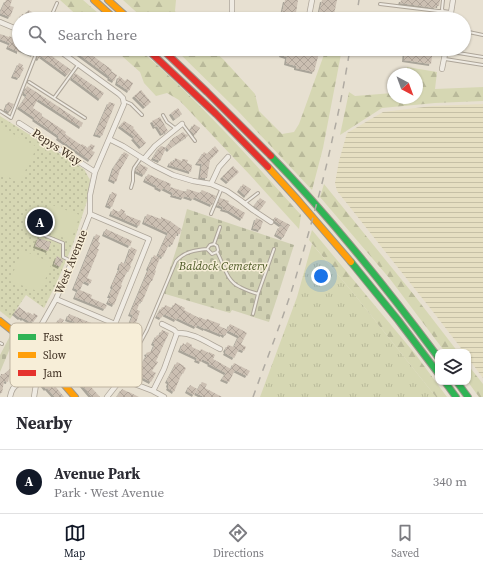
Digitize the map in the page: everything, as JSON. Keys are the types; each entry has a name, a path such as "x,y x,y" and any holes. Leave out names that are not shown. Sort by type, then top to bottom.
{"main road":[{"path":"94,0 107,12"},
{"path":"108,0 121,12"},
{"path":"155,56 238,136 282,182 357,270 435,369"},
{"path":"170,56 207,91 289,175 340,233 435,353"},
{"path":"0,322 10,330"},
{"path":"447,385 456,397"},
{"path":"459,385 468,397"},
{"path":"67,387 75,397"}],"street":[{"path":"232,0 232,12"},
{"path":"310,12 312,0"},
{"path":"451,12 454,0"},
{"path":"0,22 12,27"},
{"path":"66,56 119,94 124,101"},
{"path":"442,69 444,58"},
{"name":"West Avenue","path":"42,323 56,299 90,214 90,195 95,172 124,101"},
{"name":"Pepys Way","path":"19,123 95,172"},
{"path":"143,158 182,124"},
{"path":"109,139 173,175 193,181 211,184 222,189 271,222"},
{"path":"211,184 218,167 228,157"},
{"path":"90,214 149,239 115,323"},
{"path":"56,299 113,323"},
{"path":"162,324 177,333 194,336 220,349"},
{"path":"153,391 164,369 177,333"},
{"path":"10,397 11,391 14,387"},
{"path":"34,397 35,387"},
{"path":"107,397 115,387"},
{"path":"142,387 164,397"}],"lane":[{"path":"443,0 443,11"},
{"path":"53,12 57,3"},
{"path":"380,4 451,12"},
{"path":"471,33 483,34"},
{"path":"471,55 483,57"},
{"path":"0,111 11,118 35,56"},
{"path":"444,58 483,65"},
{"path":"54,98 78,65"},
{"path":"30,82 85,118"},
{"path":"124,101 131,104 142,115"},
{"path":"163,115 167,122 176,129"},
{"path":"182,124 196,141"},
{"path":"131,188 134,168 143,158"},
{"path":"211,214 222,189"},
{"path":"245,204 258,193"},
{"path":"142,339 176,261 187,253 207,249 210,245 214,244 220,227"},
{"path":"41,234 62,243 63,257 72,261"},
{"path":"214,244 217,245 217,252 230,279 239,287 258,294"},
{"path":"207,249 212,254 217,252"},
{"path":"253,314 258,294 274,249"}],"shaded area":[{"path":"483,104 483,378 471,362 471,349 462,349 337,191 335,183 339,161 347,133 383,112 432,106"}],"green space":[{"path":"60,0 83,0 97,12 73,12"},
{"path":"123,0 176,0 176,12 136,12"},
{"path":"122,56 147,56 182,88 242,150 301,215 299,229 179,100 167,93 156,96 144,83 140,72"},
{"path":"182,56 219,56 255,94 259,111 282,134 294,132 299,124 323,56 341,56 323,148 312,190 237,110"},
{"path":"423,70 437,72 435,89 483,87 483,101 435,103 382,108 340,135 349,92 355,96 387,93 387,104 423,104"},
{"path":"0,116 84,169 90,180 87,201 73,244 44,308 26,295 10,319 0,311"},
{"path":"0,127 37,147 19,183 0,172"},
{"path":"324,184 456,349 443,349 390,279 320,197"},
{"path":"49,204 80,215 71,240 40,230"},
{"name":"Baldock Cemetery","path":"187,209 294,245 269,322 232,310 230,313 162,293 178,244"},
{"path":"312,230 416,355 435,381 435,385 438,385 447,397 436,397 309,240"},
{"path":"312,244 436,397 260,397 297,297"},
{"path":"22,250 52,263 40,292 10,281"},
{"path":"10,336 10,348 0,372 0,355"},
{"path":"471,369 483,384 483,397 479,397 470,385"}],"building":[{"path":"6,0 12,0 10,6 14,7 10,17 0,13"},
{"path":"285,0 298,0 296,12 282,12"},
{"path":"322,0 337,0 334,12 319,12"},
{"path":"401,0 440,0 439,6 436,6 435,8 400,3"},
{"path":"0,34 12,37 12,49 8,47 10,43 0,39"},
{"path":"41,56 52,56 71,70 67,75"},
{"path":"82,56 93,56 117,75 114,81 109,78 110,77"},
{"path":"284,56 318,56 314,72 296,68 296,66 286,63 287,57"},
{"path":"404,56 432,56 431,64 404,60"},
{"path":"19,63 23,65 22,67 24,68 19,78 13,76"},
{"path":"75,73 104,93 100,99 72,78"},
{"path":"119,76 125,81 127,79 133,83 129,91 117,83"},
{"path":"27,86 83,123 81,127 38,99 33,108 81,145 82,144 88,148 91,144 95,146 92,151 95,152 90,160 58,138 59,136 19,107 27,95 24,93"},
{"path":"141,90 151,102 145,107 134,96"},
{"path":"8,102 14,104 10,112 5,110"},
{"path":"109,102 115,104 102,136 95,134"},
{"path":"178,108 182,114 175,119 171,113"},
{"path":"160,117 168,131 162,134 157,126 155,127 152,121"},
{"path":"124,121 134,127 133,128 146,143 141,147 133,138 135,137 120,126"},
{"path":"194,124 200,128 195,135 190,130"},
{"path":"183,132 188,136 169,150 166,147 172,139"},
{"path":"161,146 166,148 160,161 153,158"},
{"path":"215,146 219,151 210,160 207,178 200,178 202,164 197,163 204,152 207,154"},
{"path":"124,152 129,155 120,170 116,182 110,179 114,167"},
{"path":"175,158 182,161 182,159 188,160 187,163 192,165 191,172 169,165 171,161 174,162"},
{"path":"140,164 148,168 144,175 136,171"},
{"path":"233,166 239,172 228,182 222,177"},
{"path":"148,174 171,184 170,187 186,192 187,189 200,193 202,190 216,196 212,205 194,197 193,199 184,196 183,198 172,195 173,193 163,188 162,190 145,180"},
{"path":"243,184 251,189 246,196 239,190"},
{"path":"112,192 117,194 112,207 107,205"},
{"path":"220,198 229,201 228,203 245,213 242,219 217,205"},
{"path":"260,198 266,202 260,210 254,206"},
{"path":"113,209 119,212 121,209 125,211 124,213 126,215 141,221 139,226 111,214"},
{"path":"147,214 161,219 161,217 170,221 181,229 180,234 177,234 172,245 169,244 163,257 158,255 168,233 144,222"},
{"path":"275,217 290,225 283,238 276,234 280,226 285,228 274,220"},
{"path":"256,218 263,221 260,230 253,228"},
{"path":"106,229 132,241 130,246 104,234"},
{"path":"96,234 100,236 98,242 100,243 97,249 99,249 87,278 92,280 90,284 84,281 80,290 92,295 91,298 107,305 105,309 75,297 78,290 74,288"},
{"path":"38,238 51,242 48,251 35,246"},
{"path":"131,247 137,250 130,266 131,267 128,272 127,271 121,285 114,305 108,302 111,296 109,296 121,262 125,264"},
{"path":"154,255 160,258 152,281 142,302 140,301 137,310 140,311 136,323 130,323 133,315 130,314 149,269 148,268"},
{"path":"57,256 63,260 60,267 54,264"},
{"path":"175,303 199,318 207,319 220,324 219,326 228,330 225,336 197,325 196,327 177,318 176,320 164,314 161,318 157,316 162,307 164,308 165,305 172,308"},
{"path":"19,307 27,313 28,312 33,315 34,313 38,316 33,322 21,317 20,318 14,313"},
{"path":"69,314 91,323 77,323 67,319"},
{"path":"60,318 64,320 62,323 56,323"},
{"path":"230,324 247,333 241,344 246,347 244,351 239,349 234,358 225,353 228,345 234,347 239,336 227,330"},
{"path":"162,330 169,333 156,361 158,362 152,371 156,373 151,382 142,377 142,364 147,355 146,353 152,351 155,344 153,343 157,335 159,336"},
{"path":"187,342 192,345 192,347 200,351 201,349 215,355 213,359 231,369 234,363 250,371 247,376 235,370 229,382 222,379 226,373 202,359 201,362 196,360 197,358 180,350 183,343 185,345"},
{"path":"177,362 186,368 183,374 182,373 174,392 168,388 169,382 167,381"},
{"path":"10,369 8,382 4,381 2,393 0,393 1,374 4,374"},
{"path":"202,382 207,384 205,388 222,397 204,397 196,393"},
{"path":"190,385 197,389 194,395 187,391"},
{"path":"44,387 56,387 64,397 55,397 47,388 46,389"},
{"path":"84,387 91,387 100,397 92,397"},
{"path":"122,389 129,392 139,397 117,397"}],"railway":[{"path":"357,12 359,0"},
{"path":"253,397 290,295 311,226 336,125 349,56"}],"traffic: fast":[{"path":"271,156 316,204 358,254 435,353"},
{"path":"351,262 435,369"},
{"path":"447,385 456,397"},
{"path":"459,385 468,397"}],"traffic: slow":[{"path":"94,0 107,12"},
{"path":"108,0 121,12"},
{"path":"268,167 351,262"},
{"path":"0,321 10,329"},
{"path":"66,387 75,397"}],"traffic: jam":[{"path":"154,56 216,114 268,167"},
{"path":"169,56 271,156"}],"place":[{"name":"Avenue Park","path":"40,222"}]}
